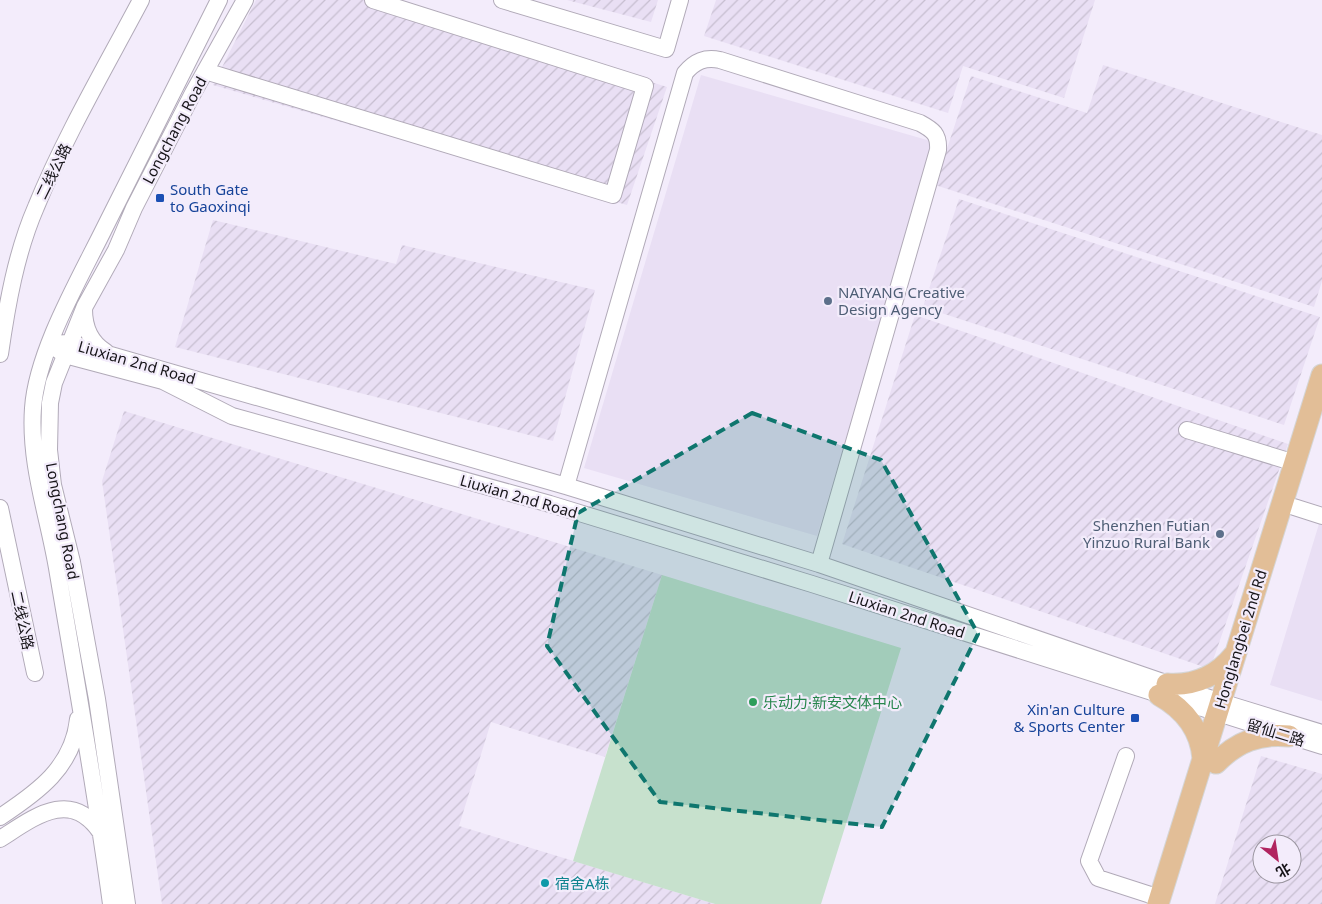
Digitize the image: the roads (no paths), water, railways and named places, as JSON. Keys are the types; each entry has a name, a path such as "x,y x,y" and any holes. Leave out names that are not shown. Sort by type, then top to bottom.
{"main road":[{"name":"Honglangbei 2nd Rd","path":"1225,710 1236,652 1322,375"},
{"name":"Honglangbei 2nd Rd","path":"1164,902 1225,710 1294,507 1322,414"},
{"path":"1236,652 1227,664 1205,678 1194,683 1163,689 1190,722 1210,761 1249,740 1275,734 1289,736"}],"street":[{"name":"二线公路","path":"0,354 13,279 35,208 56,163 141,0"},
{"name":"Longchang Road","path":"111,904 102,834 55,557 40,496 35,466 33,407 37,384 50,344 83,271 219,0"},
{"name":"Longchang Road","path":"127,904 95,690 72,562 53,485 49,441 50,403 54,383 84,310 205,71 245,0"},
{"path":"205,71 613,195 645,86 373,0"},
{"path":"502,0 666,49 680,0"},
{"path":"566,486 685,73 700,60 709,58 720,60 920,123 936,134 939,141 819,564"},
{"path":"84,310 84,320 91,337 96,344 110,355"},
{"name":"Liuxian 2nd Road","path":"50,344 163,381 232,416 550,504 1163,689"},
{"name":"Liuxian 2nd Road","path":"67,349 110,355 566,486 819,564 1225,710"},
{"path":"223,412 232,390"},
{"path":"1187,430 1295,463"},
{"path":"1294,507 1322,516"},
{"name":"二线公路","path":"0,508 35,673"},
{"path":"0,817 18,805 53,776 64,763 77,734 80,702"},
{"name":"留仙二路","path":"1225,710 1322,733"},
{"name":"留仙二路","path":"1225,710 1289,736 1322,746"},
{"path":"1126,756 1089,861 1098,878 1164,902"},
{"path":"0,839 39,814 58,809 75,811 87,817 102,834"}],"place":[{"name":"South Gate to Gaoxinqi","path":"160,198"},
{"name":"NAIYANG Creative Design Agency","path":"828,301"},
{"name":"Shenzhen Futian Yinzuo Rural Bank","path":"1220,534"},
{"name":"乐动力·新安文体中心","path":"753,702"},
{"name":"Xin'an Culture & Sports Center","path":"1135,718"},
{"name":"宿舍A栋","path":"545,883"}]}
